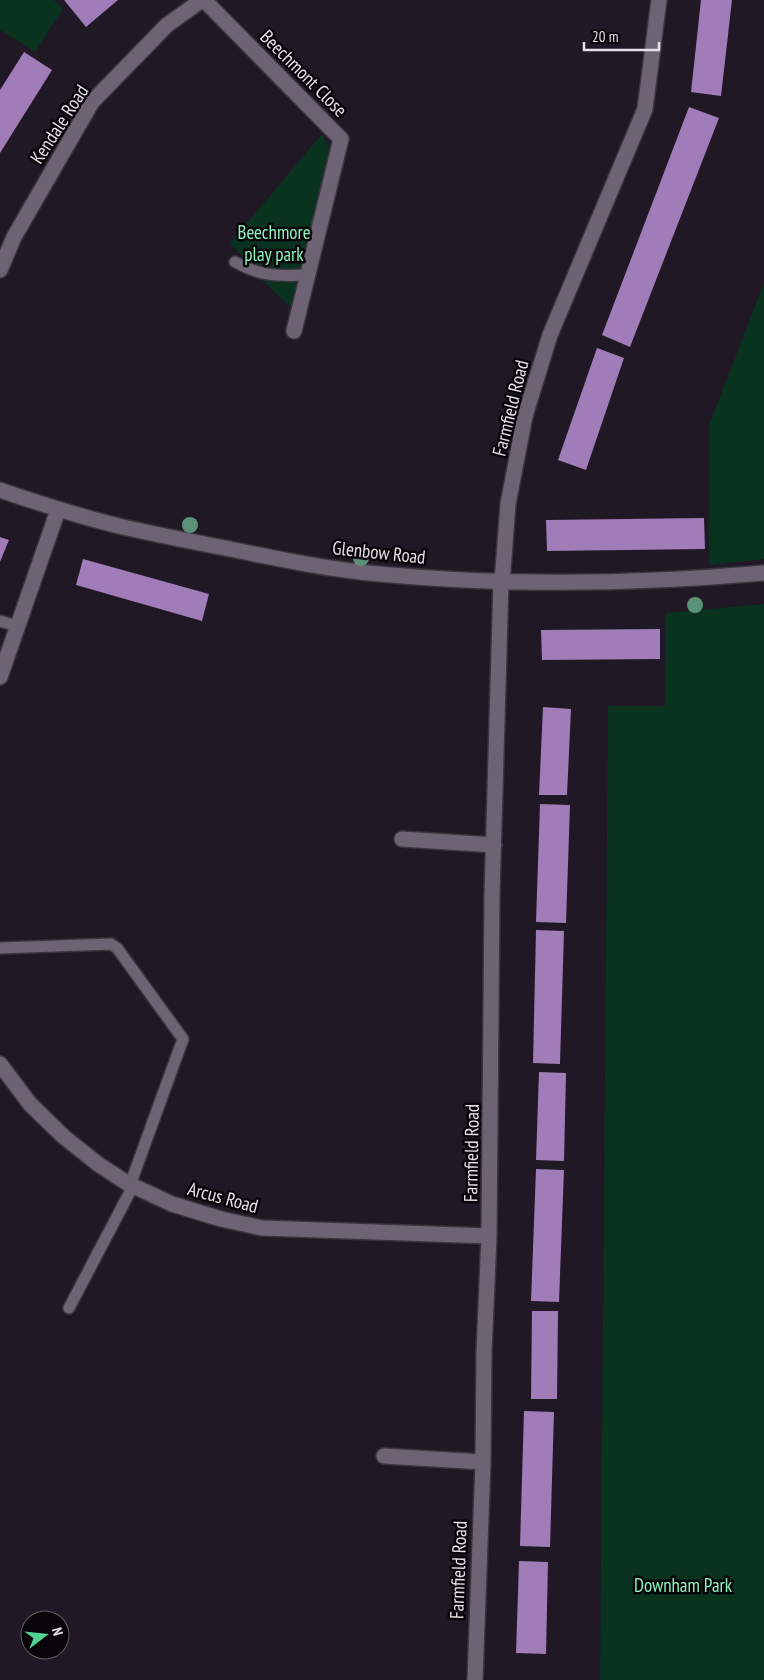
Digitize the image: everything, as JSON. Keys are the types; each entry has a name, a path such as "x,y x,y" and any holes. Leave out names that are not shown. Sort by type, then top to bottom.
{"street":[{"name":"Kendale Road","path":"0,270 14,237 92,102 167,25 203,0"},
{"name":"Beechmont Close","path":"203,0 341,139 294,331"},
{"name":"Farmfield Road","path":"475,1680 489,1236 492,894 501,581 508,504 525,416 550,335 645,109 659,0"},
{"name":"Glenbow Road","path":"0,490 58,510 122,527 314,566 390,575 501,581 608,582 723,577 764,573"},
{"path":"0,676 58,510"},
{"path":"402,839 494,845"},
{"name":"Arcus Road","path":"0,1064 30,1104 64,1138 98,1164 132,1185 172,1204 221,1219 262,1228 489,1236"},
{"path":"384,1456 483,1462"}],"lane":[{"path":"235,262 252,272 308,276"},
{"path":"0,621 17,626"},
{"path":"0,948 111,944 117,948 183,1039 132,1185 69,1308"}],"green space":[{"path":"0,0 54,0 63,9 35,52 0,30"},
{"name":"Beechmore play park","path":"322,134 331,151 294,310 267,285 230,243"},
{"path":"764,283 764,559 709,565 709,425"},
{"name":"Downham Park","path":"764,604 764,1680 600,1680 608,706 665,706 665,613"}],"building":[{"path":"64,0 118,0 86,27"},
{"path":"701,0 732,0 721,96 691,92"},
{"path":"24,52 52,70 0,153 0,90"},
{"path":"689,107 719,118 630,347 602,335"},
{"path":"597,348 624,358 586,470 558,460"},
{"path":"704,518 705,549 547,551 546,520"},
{"path":"0,537 9,540 0,562"},
{"path":"83,559 209,594 202,621 76,585"},
{"path":"660,629 660,659 542,660 541,630"},
{"path":"543,707 571,709 567,795 539,795"},
{"path":"540,804 570,805 566,923 536,922"},
{"path":"536,930 564,931 560,1064 533,1063"},
{"path":"539,1072 566,1073 564,1161 536,1160"},
{"path":"536,1169 564,1170 559,1302 531,1301"},
{"path":"532,1311 558,1311 557,1399 531,1399"},
{"path":"524,1411 554,1412 550,1547 520,1546"},
{"path":"519,1561 548,1562 546,1654 516,1653"}]}
